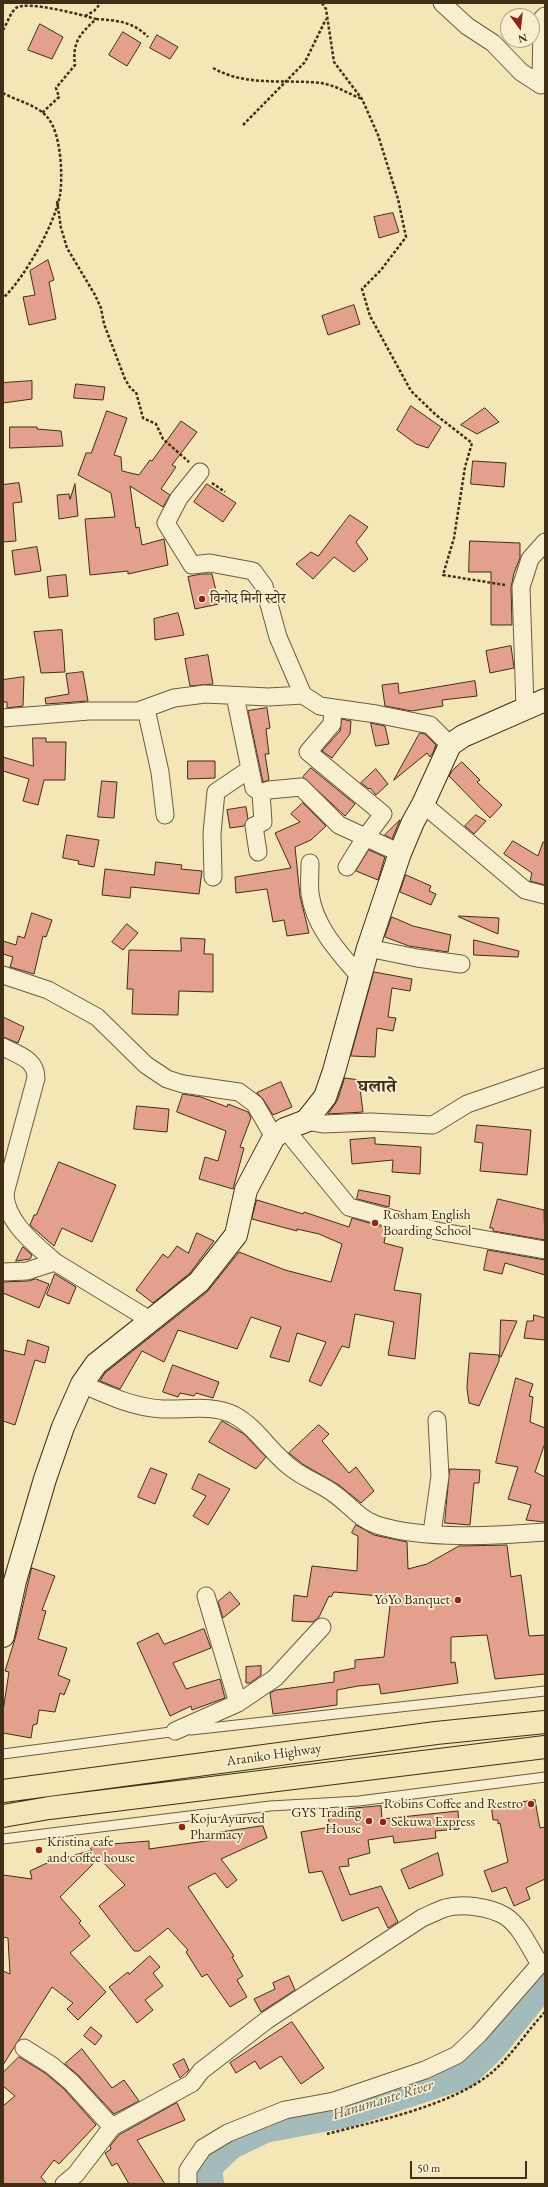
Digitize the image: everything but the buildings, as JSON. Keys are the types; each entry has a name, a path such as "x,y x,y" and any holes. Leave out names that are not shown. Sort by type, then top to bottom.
{"highway":[{"name":"Araniko Highway","path":"3,1791 436,1733 545,1722"},
{"name":"Araniko Highway","path":"3,1816 49,1808 545,1747"}],"main road":[{"path":"3,1636 15,1582 45,1479 63,1427 82,1384 96,1364 199,1282 236,1235 246,1190 279,1133 306,1121 325,1097 368,948 400,853 413,822 423,804 450,745 463,736 535,704"}],"street":[{"path":"442,3 467,26 493,43 521,72 540,85 542,19 545,16"},
{"path":"200,472 179,498 166,524 192,565 210,563 253,571 264,586 278,637 303,695 320,706 430,725 450,745"},
{"path":"535,704 521,587 530,559 545,542"},
{"path":"3,718 89,711 138,712 174,698 205,694 269,698 303,695"},
{"path":"235,696 254,788 261,793"},
{"path":"146,708 160,772 165,815"},
{"path":"333,708 332,724 308,752 383,814 365,838 347,867"},
{"path":"213,877 212,833 216,792 250,769"},
{"path":"261,793 270,790 301,787 339,825 400,853"},
{"path":"258,852 254,826 263,822 261,793"},
{"path":"423,804 525,890 545,894"},
{"path":"310,863 310,893 314,912 325,935 360,977"},
{"path":"368,948 416,958 461,964"},
{"path":"3,975 48,990 97,1017 146,1065 167,1079 183,1084 239,1092 255,1104 279,1133 349,1207 437,1231 545,1250"},
{"path":"3,1047 32,1062 36,1069 36,1078 5,1193 7,1209 26,1236 55,1262 150,1320"},
{"path":"306,1121 323,1124 371,1122 433,1125 467,1104 545,1077"},
{"path":"3,1272 26,1271 55,1262"},
{"path":"82,1384 133,1405 163,1409 212,1409 233,1415 249,1426 293,1470 334,1493 356,1514 376,1525 432,1533 504,1536 545,1532"},
{"path":"432,1533 440,1476 437,1420"},
{"path":"206,1596 238,1703"},
{"path":"175,1731 238,1703 275,1678 322,1627"},
{"path":"64,2184 76,2174 112,2127 192,2083 201,2071 267,2020 422,1918 446,1908 467,1906 485,1908 506,1916 519,1930 542,1963 479,2034 457,2055 411,2075 334,2101 285,2110 228,2133 203,2148 188,2170 188,2184"},
{"path":"24,2048 51,2065 71,2082 112,2127"}],"lane":[{"path":"3,1754 175,1731 545,1691"},
{"path":"3,1839 270,1806 359,1801 545,1777"}],"path":[{"path":"85,16 94,12 101,3"},
{"path":"322,3 326,9 326,19 334,62 362,99 378,136 398,199 406,237 381,270 362,289 370,316 411,391 436,415 472,443 465,467 454,538 443,574 521,587"},
{"path":"3,30 15,9 22,5 39,6 96,19 120,20 141,29 148,37"},
{"path":"42,113 59,97 56,88 75,65 73,50 81,33 96,19"},
{"path":"243,125 305,62 326,19"},
{"path":"213,68 225,75 284,83 323,84 362,99"},
{"path":"3,93 42,113 47,117 54,128 59,151 60,176 58,201 61,228 67,248 101,308 104,324 125,380 131,389 136,392 143,418 156,424 163,439 225,492"},
{"path":"3,298 13,289 48,230 58,201"},
{"path":"327,2134 373,2122 423,2106 473,2085 499,2065 545,2012"}],"waterway":[{"name":"Hanumante River","path":"210,2184 208,2167 230,2146 265,2129 349,2113 464,2075 493,2047 545,1983"}],"place":[{"name":"विनोद मिनी स्टोर","path":"202,599"},
{"name":"Rosham English Boarding School","path":"375,1223"},
{"name":"YoYo Banquet","path":"458,1600"},
{"name":"Robins Coffee and Restro","path":"531,1804"},
{"name":"GYS Trading House","path":"369,1821"},
{"name":"Sekuwa Express","path":"383,1822"},
{"name":"Koju Ayurved Pharmacy","path":"182,1827"},
{"name":"Kristina cafe and coffee house","path":"39,1850"}],"district":[{"name":"घलाते","path":"377,1087"}]}
